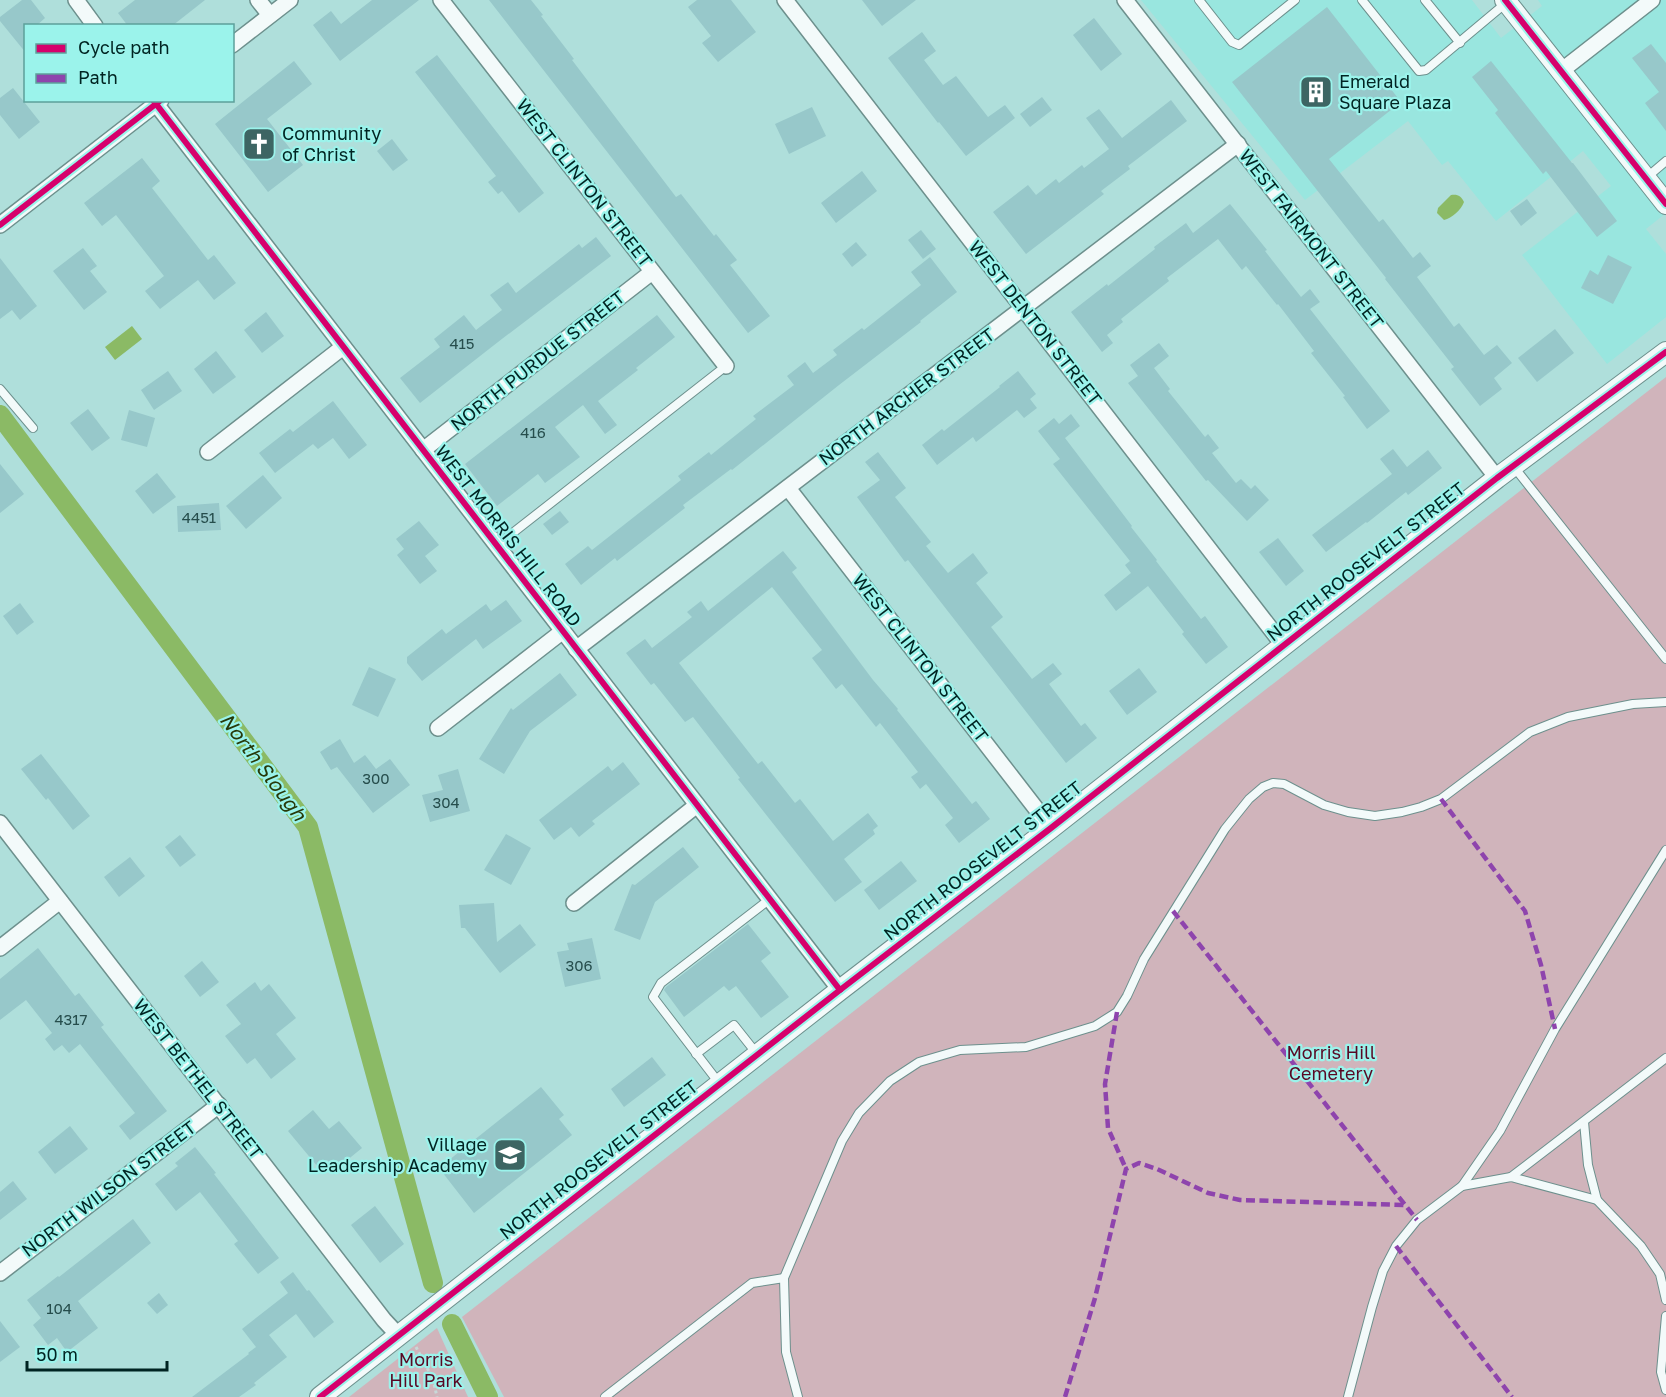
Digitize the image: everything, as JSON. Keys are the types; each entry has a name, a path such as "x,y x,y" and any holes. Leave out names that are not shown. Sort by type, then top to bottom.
{"street":[{"path":"76,0 94,24"},
{"path":"258,0 270,15"},
{"path":"234,43 290,0"},
{"name":"WEST CLINTON STREET","path":"441,0 726,366"},
{"name":"WEST DENTON STREET","path":"785,0 1284,646"},
{"name":"WEST FAIRMONT STREET","path":"1125,0 1497,478"},
{"path":"1561,71 1652,0"},
{"path":"1506,1 1666,204"},
{"path":"2,221 157,102"},
{"name":"WEST MORRIS HILL ROAD","path":"157,102 496,546 840,990"},
{"name":"NORTH ARCHER STREET","path":"576,649 1238,144"},
{"name":"NORTH PURDUE STREET","path":"423,450 652,272"},
{"path":"208,453 343,347"},
{"name":"NORTH ROOSEVELT STREET","path":"320,1397 406,1339 720,1084 840,990 1051,828 1497,478 1666,352"},
{"name":"WEST CLINTON STREET","path":"788,488 1051,828"},
{"path":"438,728 562,631"},
{"path":"574,903 697,805"},
{"name":"WEST BETHEL STREET","path":"0,822 384,1320 406,1339"},
{"path":"0,948 60,901"},
{"name":"NORTH WILSON STREET","path":"0,1273 219,1106"}],"lane":[{"path":"1199,0 1232,42 1239,45 1295,0"},
{"path":"1362,0 1419,70 1426,70 1506,1"},
{"path":"1425,0 1460,43"},
{"path":"1646,178 1666,161"},
{"path":"496,546 726,366"},
{"path":"0,388 33,428"},
{"path":"1514,466 1666,659"},
{"path":"798,1397 786,1352 784,1278 842,1141 859,1113 890,1081 919,1062 960,1050 1026,1047 1095,1026 1117,1012 1144,959 1225,829 1249,799 1263,787 1273,783 1284,784 1324,805 1347,812 1375,816 1402,812 1441,799 1530,732 1568,717 1633,704 1666,702"},
{"path":"1348,1397 1383,1271 1396,1246 1417,1220 1462,1186 1500,1131 1555,1029 1666,849"},
{"path":"720,1084 653,997 661,983 770,899"},
{"path":"696,1054 734,1025 758,1055"},
{"path":"1511,1177 1666,1058"},
{"path":"1584,1122 1588,1166 1597,1200 1641,1246 1660,1274 1666,1300"},
{"path":"1462,1186 1511,1177 1597,1200"},
{"path":"606,1397 752,1283 784,1278"},
{"path":"1666,1316 1661,1372 1666,1390"}],"path":[{"path":"406,1339 433,1378 437,1397"}],"shaded area":[{"path":"1141,0 1472,0 1501,38 1542,6 1538,0 1666,0 1666,213 1646,229 1666,254 1666,317 1607,364 1522,255 1611,186 1583,151 1496,221 1448,161 1442,165 1408,121 1305,200"},
{"path":"1451,195 1459,196 1464,202 1456,213 1444,220 1437,213 1438,208"},
{"path":"132,326 142,339 115,360 105,347"}],"green space":[{"name":"Morris Hill Cemetery","path":"1666,377 1666,1397 504,1397 462,1317"},
{"name":"Morris Hill Park","path":"437,1328 468,1397 349,1397"}],"building":[{"path":"22,0 31,0 45,18 38,24 24,24 24,51 0,21 0,17"},
{"path":"135,0 205,0 175,24 126,24 118,13"},
{"path":"372,0 419,0 340,61 313,25 331,11 341,24"},
{"path":"489,0 531,0 574,59 572,60 676,197 681,194 714,236 716,234 737,260 730,265 770,316 748,333"},
{"path":"697,0 731,0 756,32 718,62 702,43 711,36 688,7"},
{"path":"862,0 916,0 882,26"},
{"name":"Emerald Square Plaza","path":"1327,7 1401,102 1329,159 1379,222 1383,219 1413,258 1420,252 1431,266 1417,277 1454,327 1459,323 1484,355 1497,345 1512,363 1494,378 1502,389 1480,406 1451,369 1454,367 1386,278 1232,82"},
{"path":"1094,18 1122,54 1101,71 1073,35"},
{"path":"922,32 936,51 924,60 943,85 956,76 988,117 1005,105 1015,118 966,156 888,58"},
{"path":"1651,44 1666,63 1666,131 1645,103 1659,92 1632,58"},
{"path":"437,55 544,193 519,213 502,191 498,194 488,182 496,176 415,72"},
{"name":"Community of Christ","path":"294,61 312,84 267,119 303,165 268,192 215,124"},
{"path":"1491,61 1617,221 1597,237 1546,171 1543,174 1495,113 1498,110 1472,77"},
{"path":"13,88 40,122 19,139 0,115 0,98"},
{"path":"1042,97 1052,110 1030,127 1020,114"},
{"path":"1171,100 1187,121 1128,166 1130,169 1101,191 1104,194 1026,254 993,212 1028,185 1036,195 1056,179 1059,183 1082,165 1084,168 1109,149 1086,118 1099,109 1122,138"},
{"path":"812,107 826,136 789,154 775,124"},
{"path":"392,139 408,160 393,171 377,151"},
{"path":"142,158 160,181 152,188 208,260 214,255 236,283 214,300 198,280 160,309 145,291 164,276 116,215 102,226 84,203"},
{"path":"862,171 877,191 836,223 821,203"},
{"path":"1527,199 1537,213 1521,226 1510,211"},
{"path":"1230,204 1301,297 1310,289 1320,302 1310,309 1390,411 1367,429 1343,397 1345,396 1311,353 1314,351 1278,304 1246,266 1242,270 1218,239 1167,278 1169,281 1121,319 1123,322 1107,335 1113,343 1102,352 1071,312 1107,284 1108,286 1186,223 1193,233"},
{"path":"921,230 936,249 923,259 908,240"},
{"path":"596,237 611,256 420,403 400,378 440,347 434,339 464,315 476,330 502,310 490,295 508,282 516,293 579,244 582,248"},
{"path":"856,242 867,255 852,267 842,254"},
{"path":"83,248 97,266 90,271 107,292 84,310 53,271"},
{"path":"1608,255 1632,267 1613,304 1581,288 1590,270 1598,275"},
{"path":"930,257 957,292 732,470 683,505 685,508 617,561 615,558 581,585 565,564 588,546 592,550 681,480 678,476 709,452 711,455 756,419 753,416 794,385 787,376 805,362 813,373 837,355 833,350 862,328 864,330 921,285 911,272"},
{"path":"0,258 37,306 20,320 12,310 0,319"},
{"path":"266,312 284,336 262,353 244,330"},
{"path":"657,315 675,337 598,401 617,425 605,434 583,405 555,427 580,457 545,483 538,474 497,506 465,464"},
{"path":"1555,329 1574,353 1537,382 1518,358"},
{"path":"1159,343 1169,356 1154,368 1170,389 1168,391 1205,437 1208,434 1219,448 1212,453 1236,483 1241,479 1251,489 1255,485 1269,500 1247,521 1208,480 1206,481 1128,383 1138,376 1130,365"},
{"path":"216,351 236,377 213,394 194,369"},
{"path":"168,371 182,391 154,410 141,390"},
{"path":"1018,371 1036,394 1030,399 1037,408 1024,418 1017,410 976,442 973,437 937,465 922,445 942,429 944,431"},
{"path":"333,401 367,445 349,459 333,438 318,449 313,444 275,473 259,453 290,429 293,432"},
{"path":"88,409 110,438 92,451 70,423"},
{"path":"129,410 155,418 147,447 121,440"},
{"path":"1071,414 1080,426 1065,438 1201,619 1205,616 1228,647 1206,664 1148,586 1116,611 1104,595 1131,573 1125,565 1130,561 1053,464 1060,459 1038,431 1054,418 1059,424"},
{"path":"1393,449 1407,467 1428,450 1442,468 1408,495 1406,492 1326,552 1312,535 1392,474 1380,459"},
{"path":"878,452 906,488 895,497 931,542 926,546 948,573 973,553 988,573 976,583 1003,617 991,627 1032,679 1053,663 1062,674 1049,684 1081,726 1085,723 1097,738 1066,763 908,560 905,562 857,497 880,480 865,462"},
{"path":"0,464 24,494 0,513"},
{"path":"157,473 176,497 153,514 135,491"},
{"path":"263,475 282,498 246,529 226,506"},
{"path":"219,503 221,530 178,532 177,506"},
{"path":"560,511 569,522 552,535 543,524"},
{"path":"419,521 439,545 425,556 437,571 420,584 397,555 404,549 396,539"},
{"path":"1278,538 1304,571 1286,586 1259,552"},
{"path":"783,551 797,568 792,572 873,680 972,804 976,801 990,819 959,843 945,825 953,818 926,784 920,789 911,777 918,772 880,723 876,727 842,684 836,689 812,658 822,650 772,587 679,663 758,764 762,761 795,803 800,799 833,841 868,813 878,826 873,830 875,834 844,859 862,882 835,902 738,779 740,778 693,717 685,722 626,653 645,639 652,648 692,617 687,612 701,601 708,611"},
{"path":"506,600 522,621 483,649 476,639 422,681 407,663 407,657 442,629 446,634 486,604 491,611"},
{"path":"20,603 34,622 17,635 3,616"},
{"path":"369,667 396,679 378,717 352,705"},
{"path":"1139,668 1157,692 1127,715 1109,691"},
{"path":"560,673 577,695 530,731 504,774 479,759 511,708 513,710"},
{"path":"340,739 354,763 365,755 376,769 390,759 410,785 373,813 337,767 331,770 320,752"},
{"path":"41,754 90,816 73,830 21,769"},
{"path":"623,762 640,784 592,821 595,824 579,837 571,827 554,840 539,820 608,766 612,771"},
{"path":"458,769 470,811 430,822 422,795 443,790 438,775"},
{"path":"506,834 531,848 511,885 484,870"},
{"path":"180,835 196,855 180,867 165,847"},
{"path":"683,847 699,867 655,902 640,940 614,930 632,884 635,885"},
{"path":"130,857 145,876 119,897 104,877"},
{"path":"901,861 917,881 879,910 864,890"},
{"path":"494,903 497,942 520,924 536,945 500,973 465,928 461,928 459,905"},
{"path":"748,924 771,953 761,961 789,997 761,1018 736,986 729,991 724,986 684,1017 664,990 666,987"},
{"path":"592,938 601,979 565,987 557,952 569,950 567,943"},
{"path":"38,948 75,996 79,993 104,1025 101,1027 167,1111 130,1140 119,1126 135,1113 80,1044 69,1053 62,1045 54,1051 45,1039 52,1033 26,1000 0,1020 0,979"},
{"path":"202,961 219,982 200,997 184,976"},
{"path":"255,982 261,991 269,984 296,1018 276,1034 296,1059 271,1079 255,1058 247,1064 225,1036 241,1024 226,1005"},
{"path":"652,1057 666,1075 624,1107 611,1089"},
{"path":"541,1087 564,1115 559,1119 572,1135 474,1213 439,1168"},
{"path":"313,1110 329,1129 339,1121 362,1148 335,1170 327,1160 318,1167 288,1131"},
{"path":"70,1126 88,1149 55,1174 38,1152"},
{"path":"195,1147 279,1258 258,1274 234,1244 238,1241 200,1192 176,1211 155,1184 178,1166 175,1163"},
{"path":"13,1181 27,1199 0,1220 0,1192"},
{"path":"375,1206 404,1244 380,1263 351,1225"},
{"path":"133,1219 151,1243 78,1301 98,1328 67,1352 57,1338 48,1345 33,1325 41,1318 27,1300"},
{"path":"293,1272 334,1322 314,1338 296,1314 269,1335 287,1357 254,1383 256,1385 239,1397 192,1397 256,1347 242,1329 288,1293 280,1282"},
{"path":"159,1293 168,1305 157,1314 147,1303"},
{"path":"0,1321 20,1347 0,1362"}],"waterway":[{"name":"North Slough","path":"0,415 308,827 433,1283"},
{"name":"North Slough","path":"452,1324 488,1397"}],"marked path":[{"path":"1441,799 1525,911 1541,965 1555,1029"},
{"path":"1173,911 1417,1220"},
{"path":"1117,1012 1105,1084 1108,1128 1126,1169"},
{"path":"1065,1397 1095,1298 1126,1169 1139,1163 1208,1193 1240,1200 1404,1205"},
{"path":"1396,1246 1512,1397"}],"cycle path":[{"path":"1505,0 1666,204"},
{"path":"155,102 840,990"},
{"path":"0,225 158,102"},
{"path":"320,1397 1497,478 1666,352"}],"place":[{"name":"Emerald Square Plaza","path":"1316,92"},
{"name":"Community of Christ","path":"259,144"},
{"name":"Village Leadership Academy","path":"510,1155"}]}
